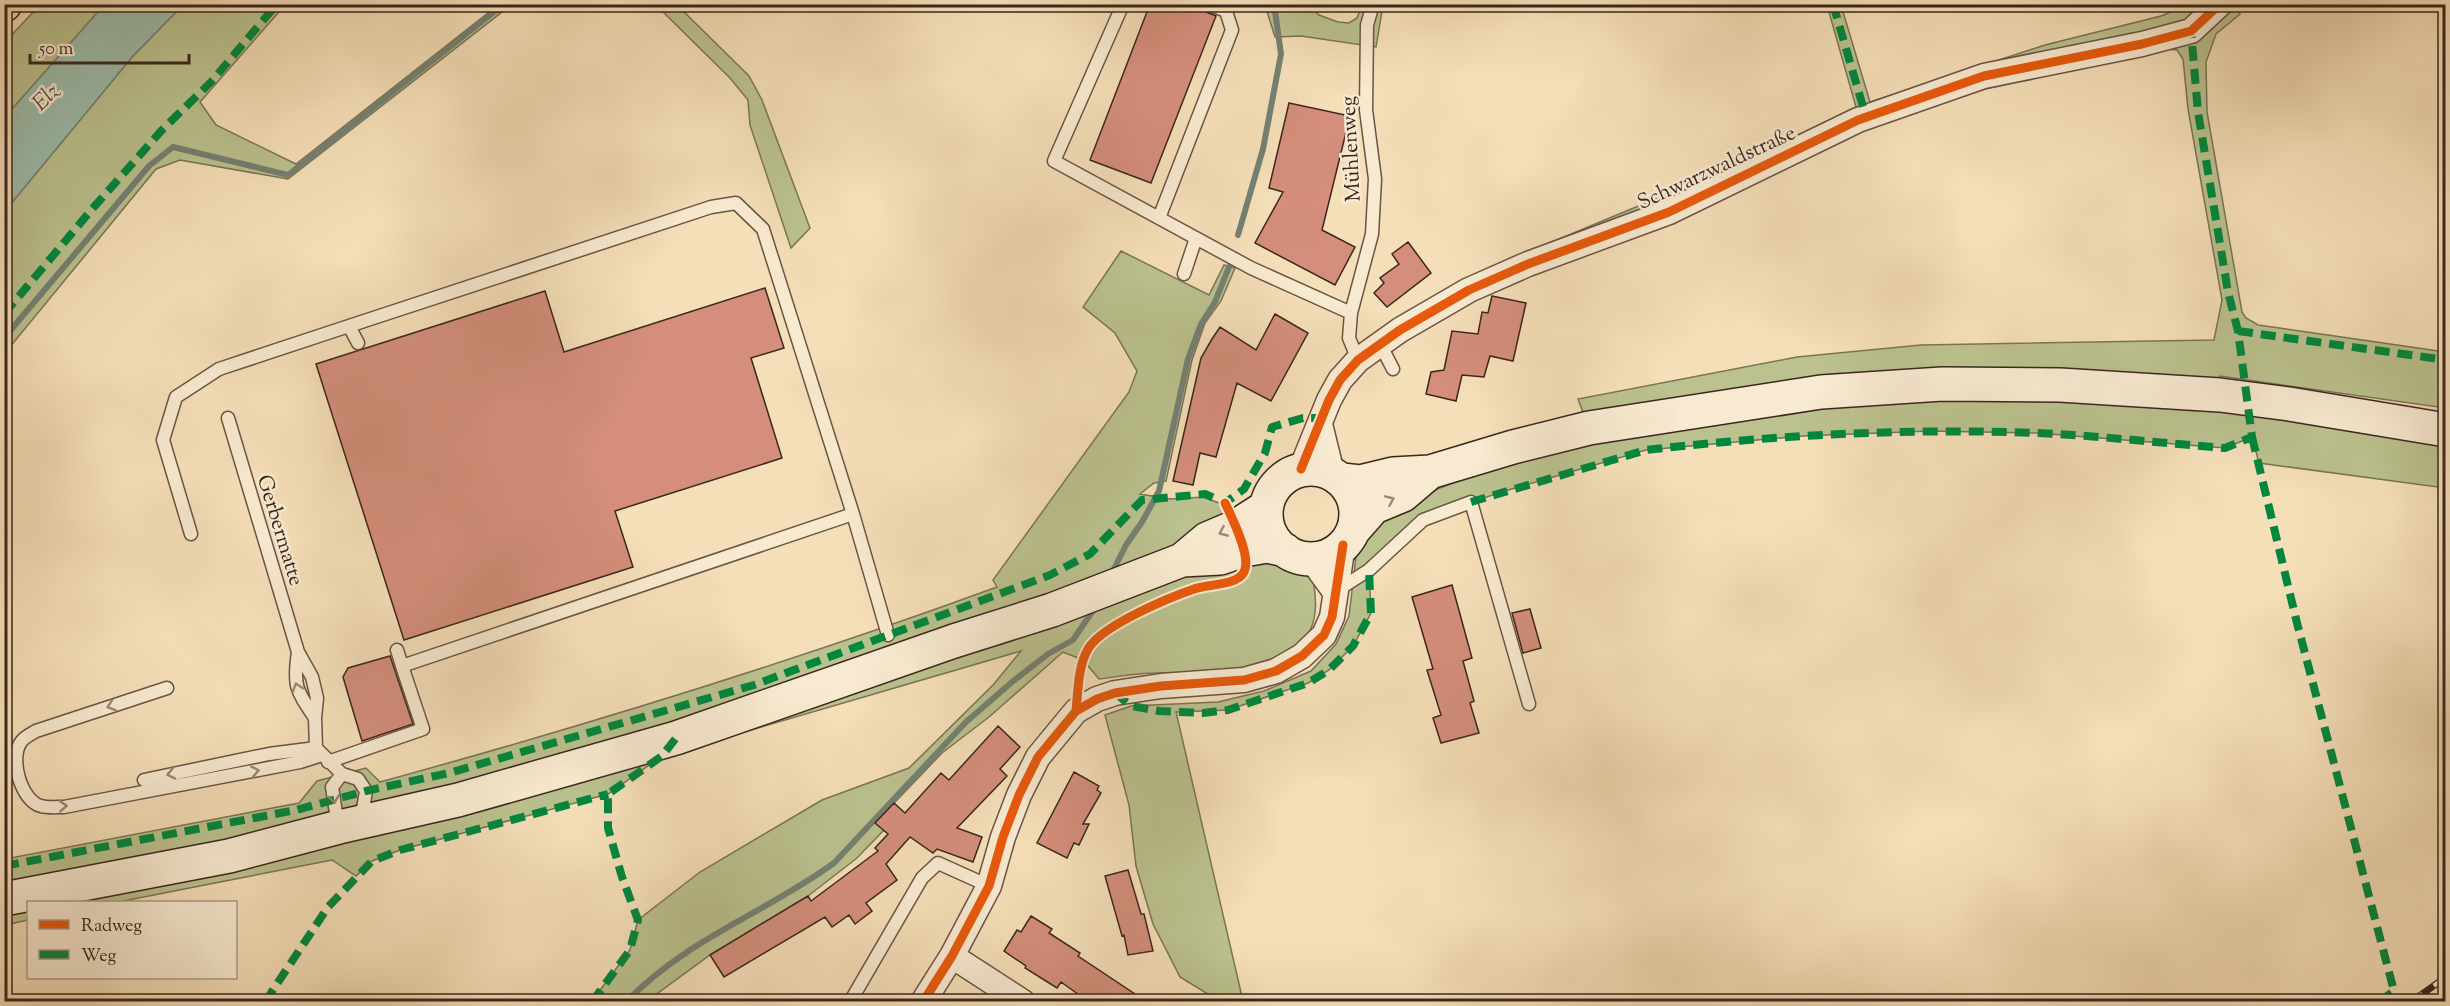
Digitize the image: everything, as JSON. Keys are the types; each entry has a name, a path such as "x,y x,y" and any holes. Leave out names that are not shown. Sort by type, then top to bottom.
{"main road":[{"path":"1298,555 1277,544 1268,527 1266,507 1270,494 1288,474 1325,474 1360,482 1394,474 1430,472 1513,447 1589,428 1821,392 1966,384 2060,385 2220,395 2445,430"},
{"path":"1182,560 1220,558 1244,550 1267,546 1298,555 1328,555 1348,538 1374,507 1402,495 1430,472"},
{"path":"1325,474 1348,487 1356,504 1356,522 1348,538"},
{"path":"4,899 229,856 458,800 676,738 954,641 1052,610 1129,581 1182,560 1207,539 1235,527 1266,507"}],"street":[{"name":"Schwarzwaldstraße","path":"1325,474 1320,424 1340,380 1358,360 1380,344 1470,290 1528,264 1669,212 1858,120 1984,76 2142,44 2191,31 2220,4"},
{"path":"923,1002 952,956 989,886 1003,837 1019,795 1038,757 1076,711 1115,693 1161,686 1244,681 1276,671 1302,656 1324,635 1332,617 1335,592 1348,538"},
{"path":"1298,555 1335,592"},
{"path":"952,956 1023,1002"}],"lane":[{"path":"1123,4 1053,161 1251,268 1351,313"},
{"path":"1159,218 1232,30 1226,11 1209,4"},
{"name":"Mühlenweg","path":"1358,360 1349,338 1351,313 1372,234 1375,179 1366,110 1366,46 1367,25 1373,4"},
{"path":"191,534 163,440 176,397 219,369 711,207 736,203 763,229 854,514 888,635"},
{"path":"1184,274 1196,238"},
{"path":"349,326 358,344"},
{"path":"1380,344 1394,369"},
{"name":"Gerbermatte","path":"228,418 298,652 294,677 298,694 315,718 322,755"},
{"path":"1335,592 1369,570 1422,520 1471,502 1529,704"},
{"path":"402,666 854,514"},
{"path":"167,688 36,731 21,741 17,751 17,773 26,795 39,806 64,807 300,762 423,729 397,650"},
{"path":"144,780 269,754 322,755 342,774 358,779 366,791 350,825"},
{"path":"342,774 332,787 350,825"},
{"path":"850,1002 922,878 938,863 989,886"}],"green space":[{"path":"40,5 104,5 5,117 4,43"},
{"path":"183,5 285,5 200,102 216,125 296,164 498,5 511,5 288,179 180,160 156,169 5,353 5,211 132,57"},
{"path":"656,5 677,5 749,76 762,100 810,228 791,248 750,125 748,100 730,78"},
{"path":"1265,5 1309,5 1319,15 1338,22 1349,23 1357,18 1362,5 1383,5 1376,47 1301,36 1275,37"},
{"path":"1827,5 1841,5 1870,102 2045,45 2161,16 2188,5 2234,5 2240,14 2216,34 2206,62 2207,112 2242,312 2246,318 2258,325 2445,352 2445,408 2220,376 2220,408 2445,444 2445,488 2259,463 2252,437 2225,448 2037,433 1930,431 1802,436 1646,450 1498,493 1423,520 1369,570 1371,613 1353,646 1329,670 1308,683 1228,710 1176,712 1243,1001 1219,1001 1180,977 1153,924 1136,866 1129,805 1105,715 1131,706 1218,702 1264,691 1311,671 1336,644 1349,616 1357,548 1369,526 1388,509 1589,428 1578,399 1797,357 1921,345 2214,340 2222,300 2188,109 2183,59 2177,50 2166,49 1963,94 1523,254 1720,172 1856,107"},
{"path":"1121,251 1209,295 1224,265 1235,268 1221,301 1205,323 1192,360 1166,481 1154,483 1140,494 1170,499 1204,497 1224,505 1285,560 1311,570 1315,590 1313,622 1304,640 1294,648 1261,663 1231,670 1201,673 1147,673 1099,679 1083,660 1063,652 989,717 942,753 876,822 884,830 857,858 808,896 710,955 647,1001 592,1001 630,950 638,920 700,872 822,800 909,768 993,685 1021,651 662,756 608,794 400,850 372,861 356,876 332,860 123,901 27,901 27,920 5,925 5,859 299,803 317,781 366,768 380,782 691,691 845,641 997,587 993,580 1129,392 1137,371 1115,333 1083,307"}],"water":[{"name":"Elz","path":"104,5 183,5 132,57 5,211 5,117"}],"building":[{"path":"1150,4 1186,4 1216,16 1151,183 1090,160"},
{"path":"1289,103 1350,116 1322,230 1355,247 1335,285 1255,243 1283,192 1269,188"},
{"path":"1408,242 1431,273 1387,307 1374,293 1384,283 1380,278 1399,264 1392,254"},
{"path":"765,288 784,348 751,358 782,458 615,511 633,567 404,640 316,364 545,291 564,352"},
{"path":"1492,296 1526,303 1513,361 1490,356 1484,377 1462,375 1456,401 1426,394 1431,372 1444,370 1452,331 1478,334 1482,312 1488,313"},
{"path":"1275,314 1308,333 1271,401 1237,383 1216,457 1200,453 1193,485 1173,481 1201,358 1212,339 1220,327 1256,350"},
{"path":"1452,585 1472,658 1463,661 1474,701 1470,703 1479,733 1441,743 1433,718 1441,715 1427,670 1433,669 1412,597"},
{"path":"1530,609 1541,648 1523,653 1512,613"},
{"path":"390,656 413,724 362,741 343,677 348,668"},
{"path":"998,726 1020,747 1000,769 1007,776 957,828 982,837 973,862 937,849 933,853 910,837 886,864 897,880 866,903 872,911 855,924 849,915 832,927 825,917 724,977 710,955 808,896 811,901 878,851 875,848 888,834 875,823 894,803 905,813 941,773 949,780"},
{"path":"1074,772 1099,786 1097,790 1101,793 1083,824 1089,824 1079,845 1074,843 1067,858 1037,843"},
{"path":"1128,870 1141,914 1144,914 1153,951 1128,955 1105,876"},
{"path":"1031,916 1052,929 1049,933 1080,953 1078,956 1147,1002 1089,1002 1061,982 1057,988 1025,968 1026,966 1004,951 1017,930 1021,932"}],"waterway":[{"path":"4,338 149,166 173,147 288,175 504,4"},
{"path":"1238,235 1263,149 1281,54 1274,4"},
{"path":"1111,575 1126,545 1159,491 1188,359 1201,324 1215,302 1229,267"},
{"path":"626,1002 674,961 782,897 834,863 966,722 1048,654 1073,640 1096,606"}],"railway":[{"path":"2411,1002 2446,977"}],"marked path":[{"path":"4,314 93,208 162,130 211,82 277,4"},
{"path":"1833,4 1866,117"},
{"path":"1471,502 1646,450 1744,440 1940,431 2038,433 2225,448 2252,437 2238,331 2228,292 2198,112 2191,31"},
{"path":"2238,331 2446,360"},
{"path":"4,866 296,810 366,791 449,773 754,685 1050,575 1090,554 1142,500 1205,494 1225,503 1244,489 1265,453 1272,427 1303,418 1322,418"},
{"path":"2252,437 2297,623 2394,991 2379,1002"},
{"path":"1115,693 1131,706 1159,711 1203,713 1228,710 1308,683 1329,670 1353,646 1371,613 1369,570"},
{"path":"592,1002 630,950 638,920 622,877 608,828 608,794 662,756 676,738"},
{"path":"265,1002 328,907 372,861 400,850 608,794"}],"cycle path":[{"path":"1301,469 1329,400 1340,380 1358,360 1400,330 1469,290 1528,264 1669,212 1858,120 1984,76 2142,44 2191,31 2220,4"},
{"path":"1076,711 1082,663 1095,640 1120,622 1152,606 1200,587 1235,580 1244,572 1246,565 1243,548 1225,503"},
{"path":"923,1002 952,956 989,886 1003,837 1019,795 1038,757 1076,711 1097,699 1115,693 1161,686 1244,680 1276,671 1302,656 1324,635 1332,617 1343,545"}]}
